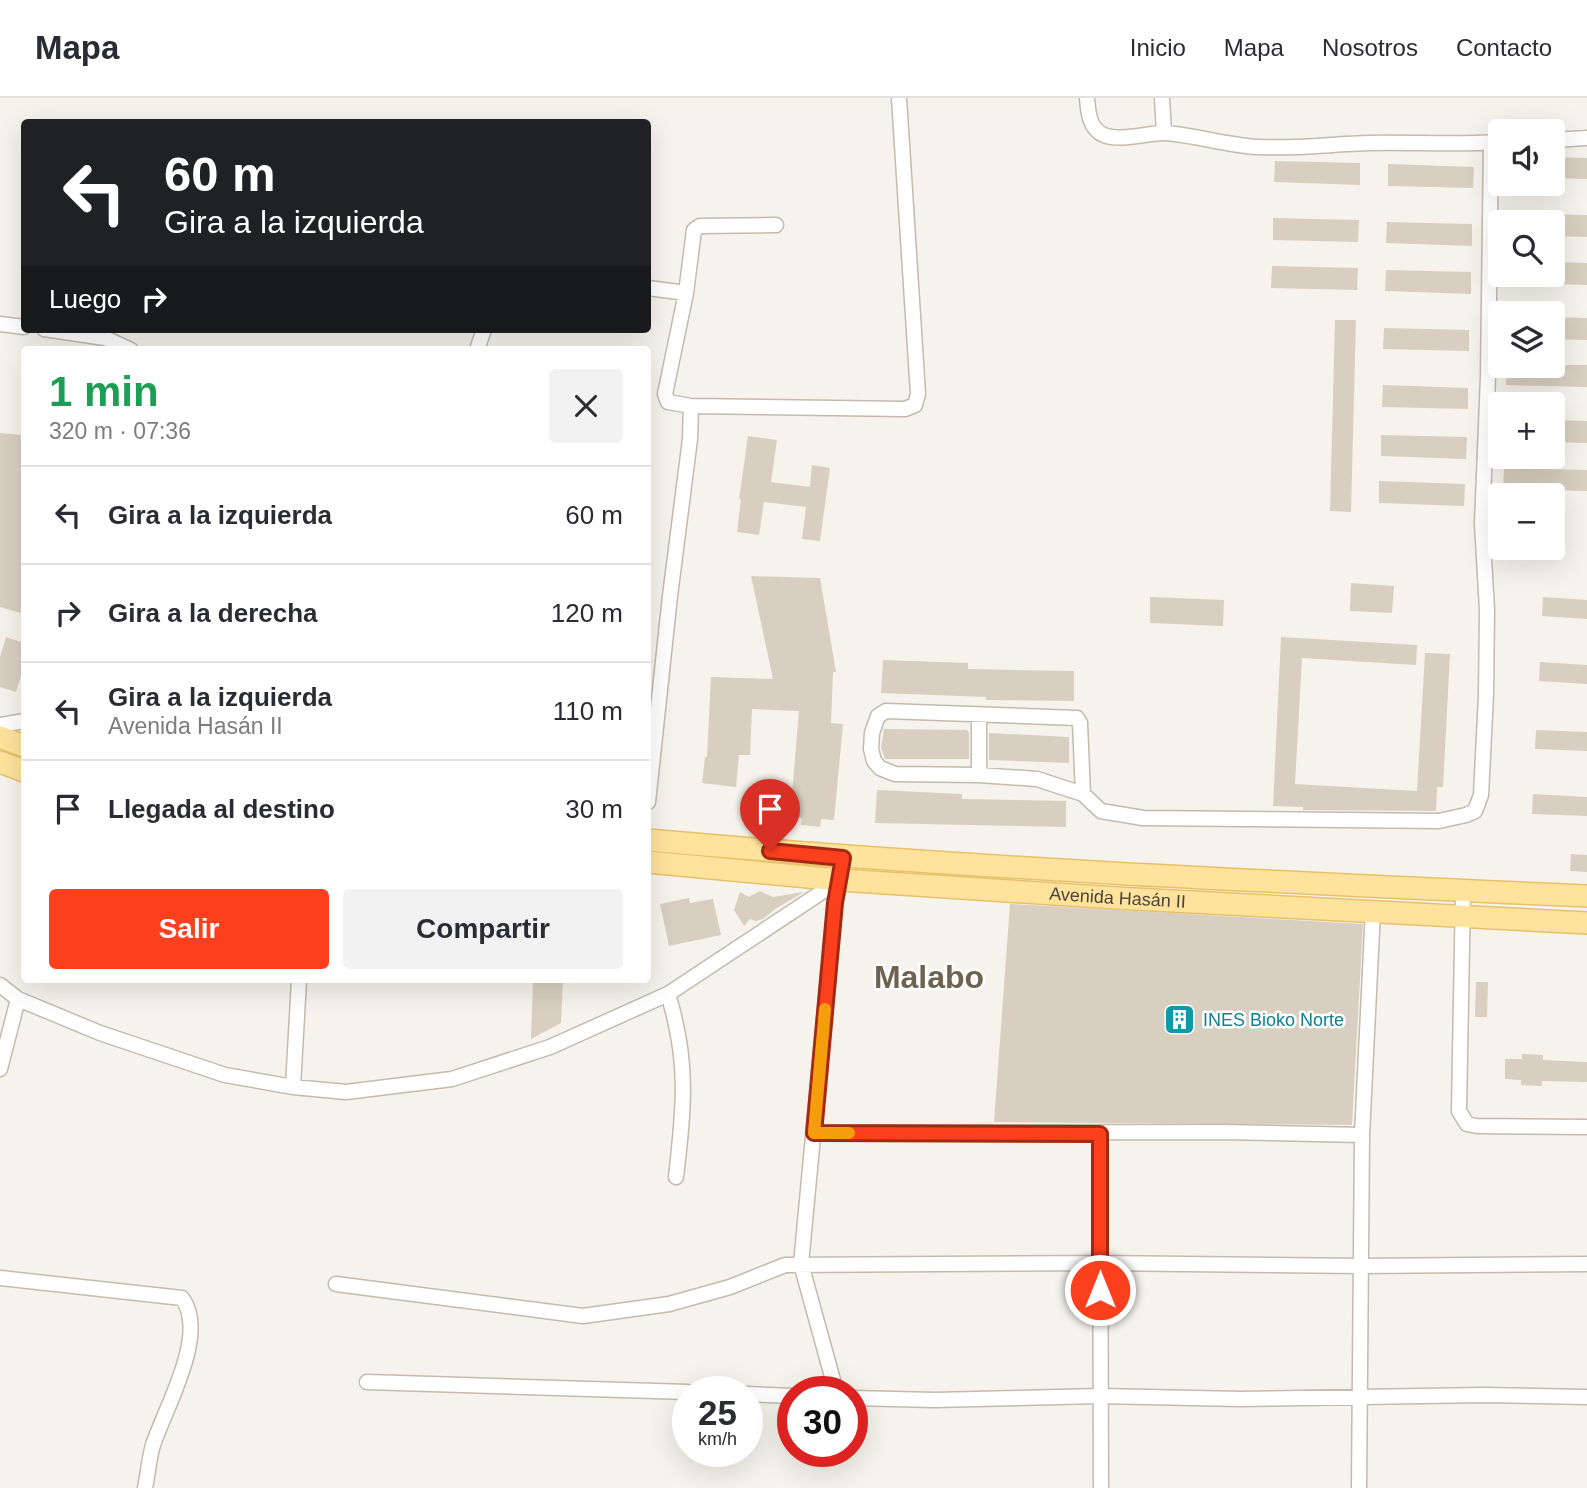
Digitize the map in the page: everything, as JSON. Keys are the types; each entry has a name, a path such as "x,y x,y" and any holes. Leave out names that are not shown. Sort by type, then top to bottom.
{"main road":[{"path":"0,737 21,745"},
{"path":"0,762 21,770"},
{"name":"Avenida Hasán II","path":"651,840 843,858 1361,887 1587,896"},
{"name":"Avenida Hasán II","path":"651,862 840,880 1116,898 1587,923"}],"street":[{"path":"776,225 700,226 694,230 687,293 665,394 668,402 691,405 905,408 915,405 918,394 900,98"},
{"path":"1087,98 1088,116 1104,135 1164,133 1237,145 1271,147 1488,142"},
{"path":"1163,98 1164,133"},
{"path":"1565,139 1587,138"},
{"path":"1083,794 1080,723 1077,718 886,712 878,716 872,733 871,749 874,761 880,768 895,774 1037,779 1083,794 1101,811 1143,818 1439,821 1466,816 1475,811 1481,795 1486,695 1487,610 1482,523 1494,196"},
{"path":"651,288 687,293"},
{"path":"0,324 21,327"},
{"path":"71,333 105,338 122,346"},
{"path":"651,774 690,439 691,405"},
{"path":"979,716 979,775"},
{"path":"0,725 21,722"},
{"path":"832,1376 801,1264 835,903 843,858"},
{"path":"0,985 18,999 100,1033 226,1075 293,1087 346,1092 452,1079 550,1047 668,994 840,880"},
{"path":"1463,890 1458,1111 1467,1124 1478,1126 1587,1127"},
{"path":"1359,1488 1362,1135 1373,910"},
{"path":"293,1087 299,983"},
{"path":"668,994 680,1036 684,1079 676,1177"},
{"path":"0,1069 18,999"},
{"path":"814,1133 1222,1132 1362,1135"},
{"path":"1100,1134 1101,1488"},
{"path":"336,1284 583,1316 669,1304 730,1287 785,1265 801,1264 1587,1264"},
{"path":"0,1278 183,1298 190,1318 185,1365 153,1445 145,1488"},
{"path":"367,1382 672,1392"},
{"path":"868,1398 935,1400 1101,1396 1240,1399 1483,1395 1587,1397"}],"building":[{"path":"1565,157 1587,158 1587,179 1565,178"},
{"path":"1275,161 1360,163 1360,185 1274,182"},
{"path":"1388,164 1474,167 1473,188 1388,186"},
{"path":"1565,214 1587,215 1587,237 1565,236"},
{"path":"1273,218 1359,220 1358,242 1273,240"},
{"path":"1387,222 1472,224 1472,246 1386,243"},
{"path":"1565,262 1587,263 1587,285 1565,284"},
{"path":"1272,266 1358,268 1357,290 1271,288"},
{"path":"1386,270 1471,272 1471,294 1385,291"},
{"path":"1565,317 1587,318 1587,340 1565,339"},
{"path":"1335,320 1356,320 1351,512 1330,511"},
{"path":"1384,328 1469,330 1469,351 1383,349"},
{"path":"1565,365 1587,365 1587,387 1506,385 1506,378 1565,378"},
{"path":"1383,385 1468,388 1468,409 1382,407"},
{"path":"1565,420 1587,421 1587,443 1565,442"},
{"path":"0,433 21,435 21,613 0,607"},
{"path":"1381,435 1467,437 1466,459 1381,456"},
{"path":"748,436 777,440 771,482 810,487 812,465 830,468 820,541 802,539 806,507 764,502 759,535 737,532"},
{"path":"1504,469 1587,470 1587,491 1565,490 1565,483 1503,483"},
{"path":"1379,481 1465,484 1464,506 1379,503"},
{"path":"751,576 820,578 836,672 833,672 831,723 843,724 834,820 821,819 820,827 801,825 802,818 790,817 799,711 752,709 750,755 739,755 736,787 702,783 707,757 711,677 773,679"},
{"path":"1351,583 1394,586 1392,613 1350,611"},
{"path":"1150,597 1224,600 1223,626 1150,623"},
{"path":"1543,597 1587,600 1587,619 1542,616"},
{"path":"6,637 21,642 21,676 16,692 0,687 0,657"},
{"path":"1281,637 1417,645 1416,665 1302,658 1295,784 1417,791 1425,653 1450,654 1443,787 1437,787 1436,811 1303,810 1303,807 1273,806"},
{"path":"883,660 968,663 968,669 1074,671 1074,701 986,700 986,697 881,693"},
{"path":"1540,662 1587,665 1587,684 1539,681"},
{"path":"884,729 967,730 969,759 885,759 881,748"},
{"path":"1536,730 1587,732 1587,751 1535,749"},
{"path":"989,733 1069,737 1069,763 989,760"},
{"path":"877,790 962,794 962,799 1066,801 1066,827 875,823"},
{"path":"1533,794 1587,797 1587,816 1532,814"},
{"path":"1571,854 1587,855 1587,872 1570,871"},
{"path":"760,891 773,897 804,892 763,919 750,919 744,926 734,910 740,892 749,897"},
{"path":"689,898 690,903 713,899 721,935 669,946 660,904"},
{"name":"INES Bioko Norte","path":"1010,904 1363,924 1352,1125 994,1122"},
{"path":"1476,982 1488,982 1487,1017 1475,1017"},
{"path":"533,983 563,983 561,1023 531,1039"},
{"path":"1522,1054 1543,1055 1543,1060 1587,1062 1587,1082 1542,1081 1542,1086 1521,1085 1521,1080 1505,1079 1505,1059 1522,1059"}],"slow traffic":[{"path":"825,1009 814,1133 849,1133"}],"place":[{"name":"INES Bioko Norte","path":"1180,1020"}],"district":[{"name":"Malabo","path":"929,977"}],"route":[{"path":"770,851 843,858 835,903 814,1133 1100,1134 1100,1290"}]}
